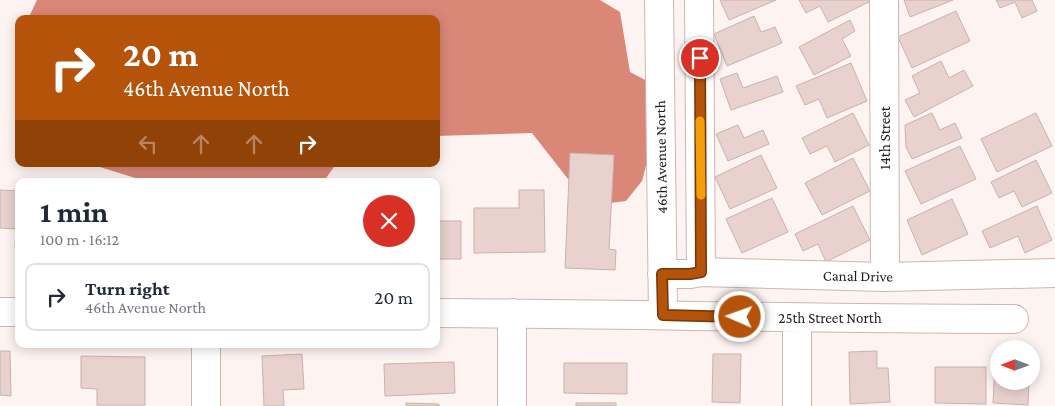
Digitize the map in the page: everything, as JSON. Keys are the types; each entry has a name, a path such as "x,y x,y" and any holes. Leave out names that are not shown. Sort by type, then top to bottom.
{"street":[{"name":"46th Avenue North","path":"659,0 663,315"},
{"path":"699,0 701,272"},
{"name":"14th Street","path":"884,0 885,277"},
{"name":"Canal Drive","path":"662,274 701,272 885,277 1055,273"},
{"path":"0,312 15,312"},
{"name":"25th Street North","path":"440,313 663,315 797,319 1014,319"},
{"path":"512,313 512,406"},
{"path":"797,319 797,406"},
{"path":"206,348 206,406"}],"shaded area":[{"path":"37,0 600,0 620,12 630,72 647,81 648,158 642,181 626,201 594,205 568,179 532,133 440,136 440,15 30,15"},
{"path":"100,167 334,167 326,178 135,178"}],"building":[{"path":"720,0 776,0 729,20"},
{"path":"799,0 868,0 869,2 828,22 820,6 806,13"},
{"path":"904,0 953,0 910,17"},
{"path":"996,0 1032,0 1037,11 1022,18 1015,2 1000,8"},
{"path":"956,11 970,41 912,68 898,37"},
{"path":"754,16 761,32 775,27 782,43 727,66 714,34"},
{"path":"850,20 855,31 842,39 851,56 814,75 799,47"},
{"path":"941,61 949,78 964,70 973,86 914,117 905,100 920,93 912,76"},
{"path":"851,63 867,101 827,118 819,99 805,105 796,86"},
{"path":"737,73 743,88 777,76 783,92 731,110 720,79"},
{"path":"853,113 869,145 835,162 827,146 810,154 802,138"},
{"path":"932,113 940,130 955,123 962,138 912,159 906,147 905,125"},
{"path":"1036,113 1052,146 997,172 981,139"},
{"path":"738,125 744,138 763,130 769,144 728,161 716,134"},
{"path":"960,146 976,179 921,204 905,171"},
{"path":"570,153 614,155 609,249 616,250 615,270 565,268"},
{"path":"761,155 777,188 730,209 715,177"},
{"path":"853,158 870,191 822,215 805,183"},
{"path":"1036,160 1052,193 1022,207 1014,191 999,198 991,182"},
{"path":"0,190 15,191 15,229 0,228"},
{"path":"519,190 544,190 545,252 474,253 474,208 519,208"},
{"path":"772,198 788,232 742,253 726,219"},
{"path":"952,199 968,234 922,255 907,220"},
{"path":"853,206 870,240 826,262 818,244 803,251 795,234"},
{"path":"1037,206 1052,240 1025,253 1018,236 990,248 982,231"},
{"path":"440,221 461,221 461,259 440,259"},
{"path":"0,351 10,351 11,396 0,395"},
{"path":"877,351 877,368 888,368 890,402 850,404 849,352"},
{"path":"302,354 304,389 283,390 284,406 264,406 262,356"},
{"path":"713,354 741,354 740,403 712,402"},
{"path":"81,356 145,357 145,405 97,405 97,389 81,388"},
{"path":"454,362 455,393 385,396 384,364"},
{"path":"564,363 627,363 627,394 564,393"},
{"path":"935,367 986,367 986,404 935,403"},
{"path":"994,390 1029,390 1028,405 993,403"},
{"path":"406,403 439,404 439,406 406,406"},
{"path":"576,403 616,403 616,406 576,406"}],"slow traffic":[{"path":"700,121 701,195"}],"route":[{"path":"700,58 701,272 662,274 663,315 740,317"}]}
